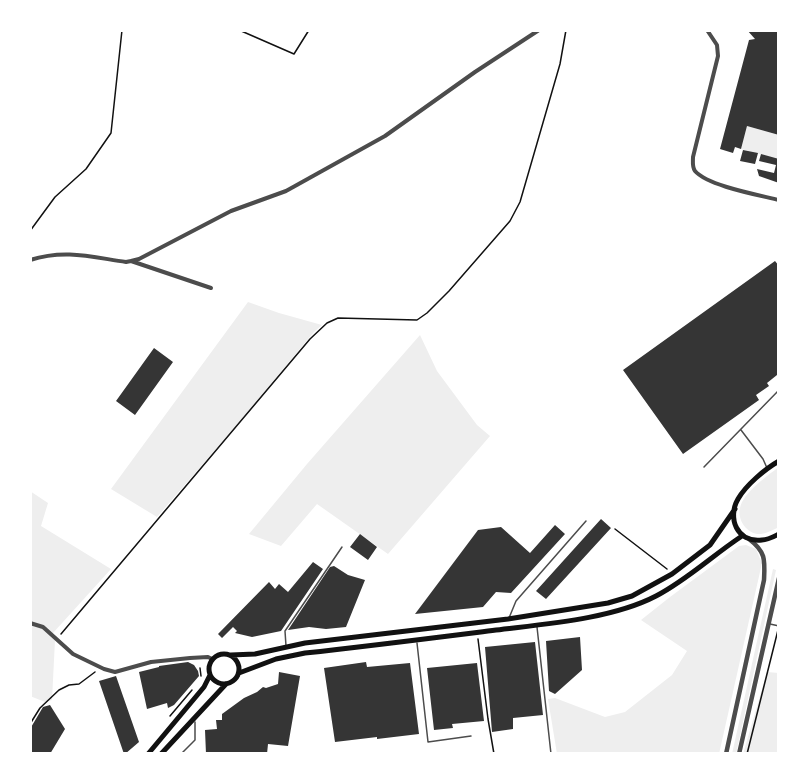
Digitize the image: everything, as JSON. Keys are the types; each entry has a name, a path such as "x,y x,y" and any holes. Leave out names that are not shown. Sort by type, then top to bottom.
{"main road":[{"path":"777,462 752,482 738,498 733,518 735,527 742,536 749,539 759,541 779,534"},
{"path":"226,684 216,682 209,670 212,659 221,654 255,654 305,643 508,619 608,603 632,596 672,574 710,545 735,509"},
{"path":"239,673 255,666 305,653 537,625 622,610 656,596 685,578 742,536"},
{"path":"161,754 226,684 234,681 239,673 239,664 231,655"},
{"path":"148,754 202,690 210,675"}],"street":[{"path":"30,260 66,253 126,262 139,259 231,211 286,191 385,136 539,30"},
{"path":"707,30 717,45 718,56 693,157 695,171 709,181 779,200"},
{"path":"131,261 211,288"},
{"path":"777,462 779,456"},
{"path":"726,754 764,580 765,563 762,551 749,539"},
{"path":"739,754 779,578"},
{"path":"30,623 43,627 73,654 115,672 151,662 208,657 212,659"}],"lane":[{"path":"704,467 779,390"},
{"path":"740,430 763,459 767,469"},
{"path":"508,619 516,601 586,521"},
{"path":"286,647 285,630 342,547"},
{"path":"769,624 779,626"},
{"path":"537,625 551,754"},
{"path":"416,640 428,742 471,736"},
{"path":"181,754 195,740 195,716"}],"path":[{"path":"30,231 55,197 86,169 111,133 122,30"},
{"path":"239,30 294,54 309,30"},
{"path":"56,639 310,339 327,323 338,318 417,320 449,291 510,221 520,202 532,164 560,64 566,30"},
{"path":"615,528 672,574"},
{"path":"747,754 779,626"},
{"path":"478,632 494,754"},
{"path":"30,724 40,708 59,690 69,685 79,684 100,667"},
{"path":"166,722 198,684 202,675 200,668"}],"shaded area":[{"path":"747,126 779,135 778,159 741,149"},
{"path":"248,302 322,325 157,517 111,489"},
{"path":"420,335 437,371 477,425 490,436 388,554 317,504 281,546 249,534 307,464"},
{"path":"779,467 779,527 756,534 744,526 740,518 742,502 756,485"},
{"path":"30,491 48,503 41,526 111,569 53,633 55,640 52,700 45,702 30,696"},
{"path":"746,545 756,549 762,563 719,754 557,754 548,699 555,698 605,717 625,712 672,675 687,651 641,620 739,546"},
{"path":"773,569 776,570 736,754 732,754"},
{"path":"767,672 779,673 779,754 743,754"}],"building":[{"path":"747,30 779,30 779,135 747,126 741,149 735,147 733,153 720,149 749,40 755,39"},
{"path":"743,150 758,153 755,164 740,161"},
{"path":"761,154 779,159 779,183 759,176 757,169 774,173 776,165 759,161"},
{"path":"775,261 779,266 779,368 777,375 767,383 769,386 756,395 759,400 683,454 623,370"},
{"path":"154,348 173,362 135,415 116,401"},
{"path":"601,519 611,528 546,599 536,591"},
{"path":"555,525 565,534 511,593 496,592 483,607 415,614 478,530 501,527 530,553"},
{"path":"360,534 377,547 368,560 350,547"},
{"path":"313,562 323,569 281,631 252,637 235,633 237,631 233,627 222,638 218,634 269,582 275,589 279,584 288,592"},
{"path":"334,566 348,575 365,580 346,627 326,629 309,627 288,630 330,567"},
{"path":"580,637 582,670 555,694 549,691 546,641"},
{"path":"535,642 543,715 513,718 513,729 492,732 485,647"},
{"path":"188,662 194,665 199,676 174,705 168,708 167,703 147,709 139,672 159,666"},
{"path":"366,662 367,667 410,663 419,734 335,742 324,668"},
{"path":"477,663 484,721 452,724 453,728 434,730 427,668"},
{"path":"279,672 300,676 288,746 268,744 267,754 206,754 205,730 217,729 216,720 222,720 222,714 244,698 263,687 278,684"},
{"path":"116,676 139,742 125,754 99,681"},
{"path":"50,705 65,729 50,754 30,754 30,729 43,707"}]}
